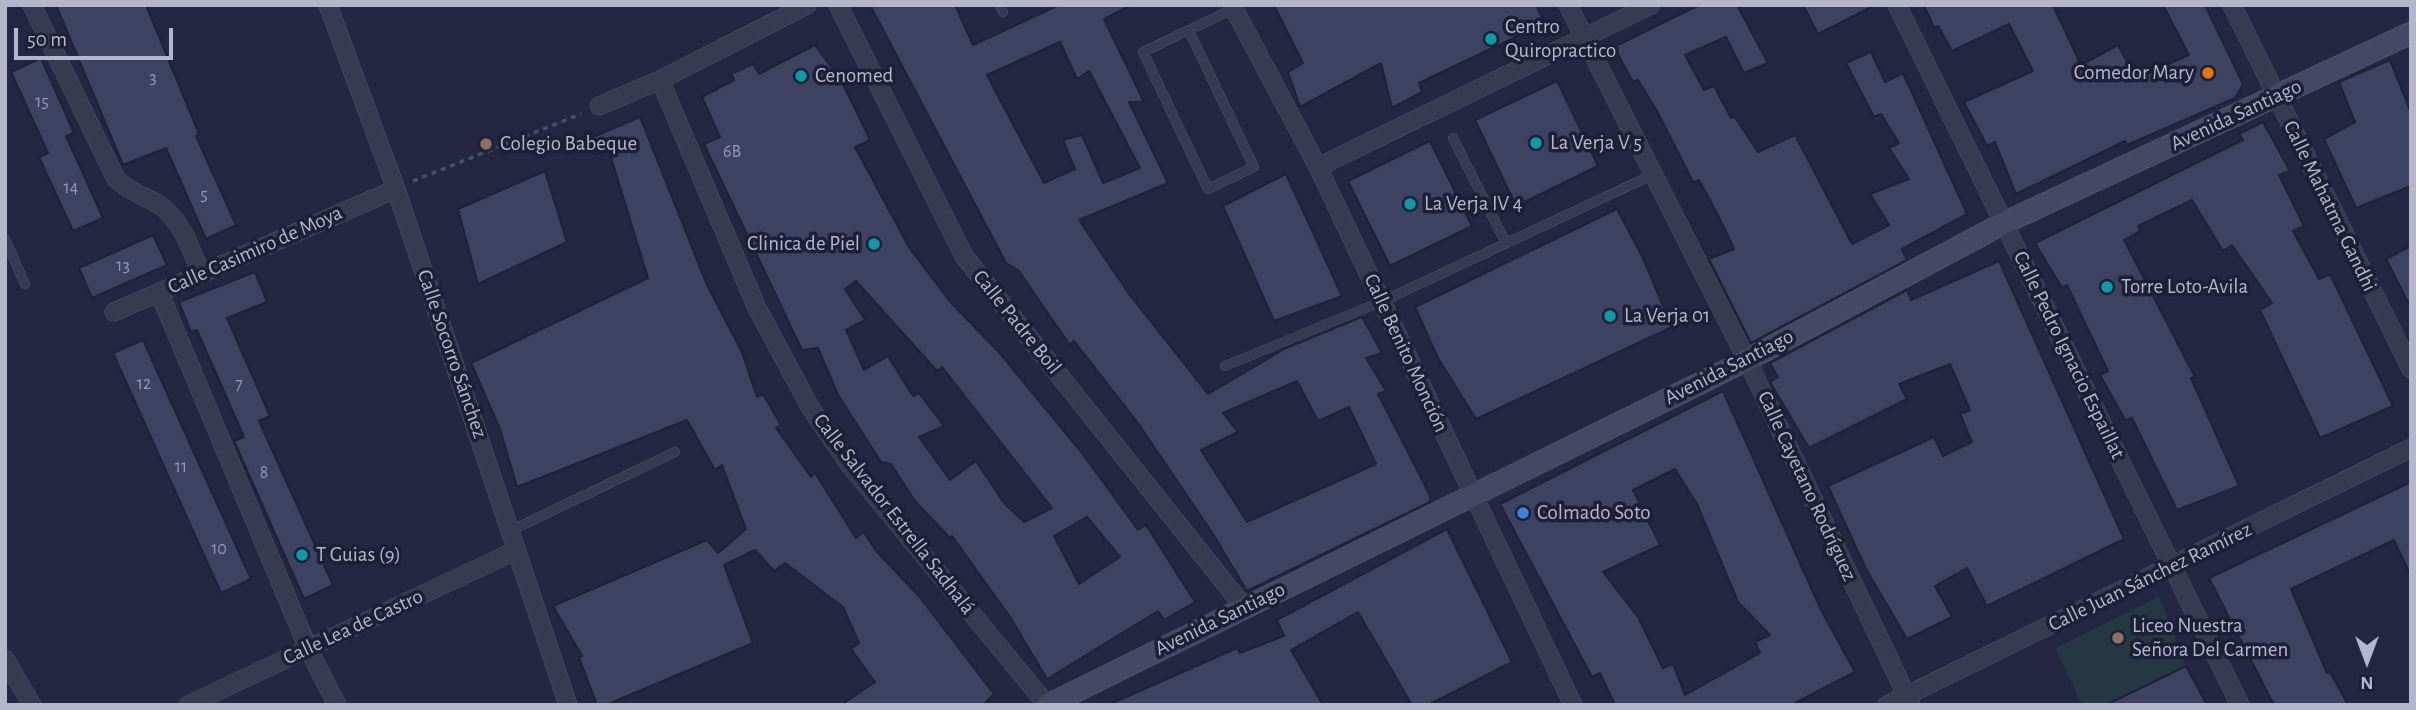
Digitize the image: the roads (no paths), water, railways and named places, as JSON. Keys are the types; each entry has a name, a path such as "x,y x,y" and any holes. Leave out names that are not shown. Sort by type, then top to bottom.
{"main road":[{"name":"Avenida Santiago","path":"1048,705 1747,360 2004,223 2411,33"}],"street":[{"path":"32,5 116,179 134,195 159,205 185,234 201,274"},
{"name":"Calle Socorro Sánchez","path":"328,5 396,188 512,530 568,705"},
{"path":"599,106 660,80 807,5"},
{"name":"Calle Padre Boil","path":"838,5 964,256 1244,607"},
{"name":"Calle Cayetano Rodríguez","path":"1568,5 1747,360 1909,700"},
{"path":"1318,167 1651,5"},
{"name":"Calle Pedro Ignacio Espaillat","path":"1897,5 2240,705"},
{"name":"Calle Mahatma Gandhi","path":"2232,5 2411,369"},
{"name":"Calle Benito Monción","path":"1233,7 1318,167 1573,705"},
{"name":"Calle Salvador Estrella Sadhalá","path":"660,80 752,295 810,407 848,463 1048,705"},
{"name":"Calle Casimiro de Moya","path":"114,312 396,188"},
{"path":"159,292 308,648 337,705"},
{"name":"Calle Juan Sánchez Ramírez","path":"1887,705 1909,700 2411,448"},
{"name":"Calle Lea de Castro","path":"188,705 517,550"},
{"path":"5,659 32,705"}],"lane":[{"path":"1189,31 1254,167 1208,189 1143,52 1233,7"},
{"path":"1453,138 1506,243"},
{"path":"1225,366 1383,301 1652,175"},
{"path":"5,239 25,284"},
{"path":"512,530 675,452"}],"place":[{"name":"Centro Quiropractico","path":"1491,39"},
{"name":"Comedor Mary","path":"2208,73"},
{"name":"Cenomed","path":"801,76"},
{"name":"La Verja V 5","path":"1536,143"},
{"name":"Colegio Babeque","path":"486,144"},
{"name":"La Verja IV 4","path":"1410,204"},
{"name":"Clinica de Piel","path":"874,244"},
{"name":"Torre Loto-Avila","path":"2107,287"},
{"name":"La Verja 01","path":"1610,316"},
{"name":"Colmado Soto","path":"1523,513"},
{"name":"T Guias (9)","path":"302,555"},
{"name":"Liceo Nuestra Señora Del Carmen","path":"2118,638"}]}
